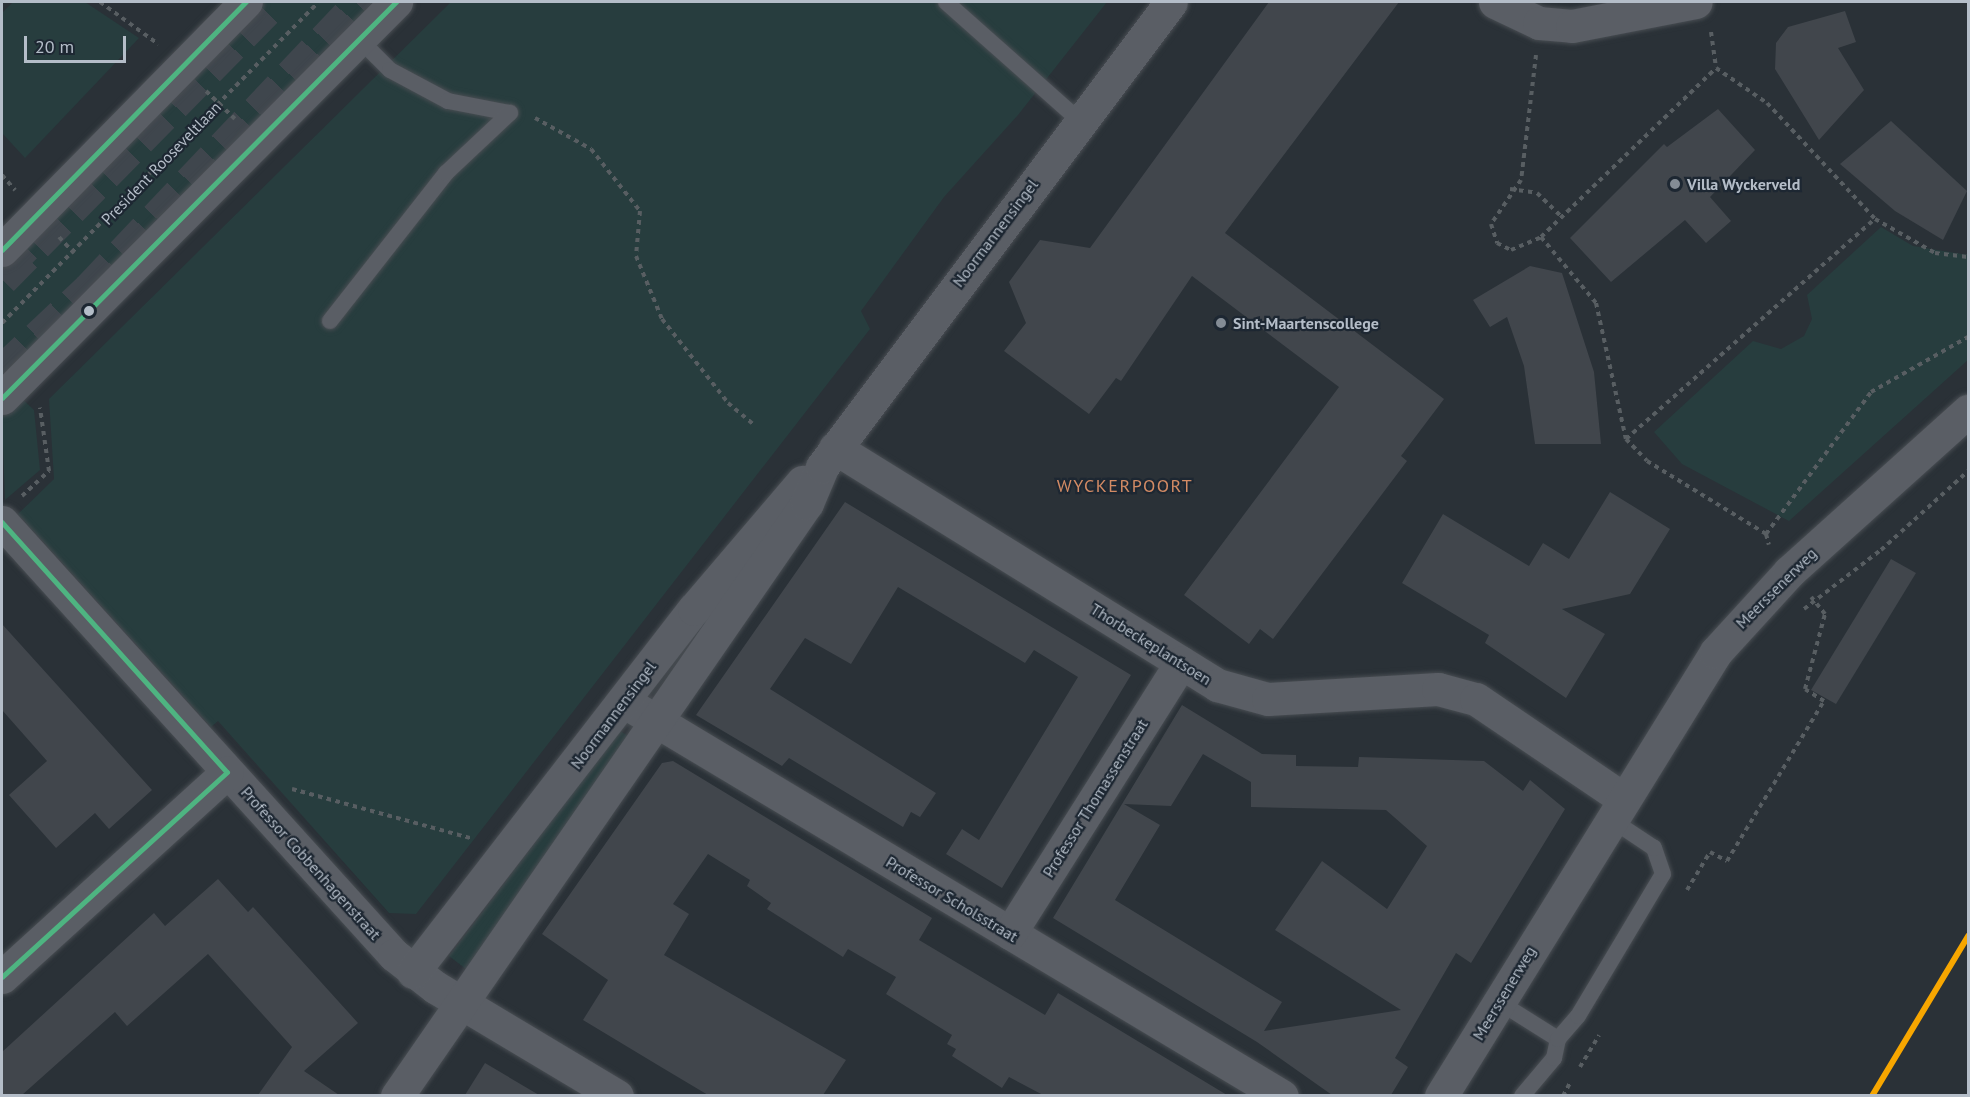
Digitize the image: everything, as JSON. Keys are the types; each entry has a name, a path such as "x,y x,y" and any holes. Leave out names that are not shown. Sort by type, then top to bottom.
{"street":[{"path":"2,250 246,2"},
{"path":"10,389 260,143 396,2"},
{"name":"Noormannensingel","path":"397,1095 463,1004 655,721 807,503 829,457 923,327 1171,2"},
{"path":"1495,2 1539,23 1572,26 1703,13"},
{"name":"Meerssenerweg","path":"1441,1095 1615,807 1695,680 1757,603 1968,411"},
{"name":"Noormannensingel","path":"413,972 507,856 623,701 789,493 829,457"},
{"name":"Thorbeckeplantsoen","path":"829,457 1217,685 1268,699 1438,688 1476,699 1615,807"},
{"name":"Professor Cobbenhagenstraat","path":"9,511 227,772 413,972 617,1095"},
{"name":"Professor Thomassenstraat","path":"1010,933 1181,663"},
{"name":"Professor Scholsstraat","path":"623,701 1282,1095"},
{"path":"2,977 227,772"}],"lane":[{"path":"946,2 1080,121"},
{"path":"359,39 390,70 448,101 510,112"},
{"path":"330,321 446,173 510,112"},
{"path":"1522,1095 1554,1058 1558,1039 1578,1016 1663,874 1654,848 1615,807"},
{"path":"1499,1002 1558,1039"}],"path":[{"path":"100,2 144,31 260,143"},
{"name":"President Rooseveltlaan","path":"2,323 318,2"},
{"path":"1703,13 1716,68 1767,103 1875,219 1935,253 1968,257"},
{"path":"1539,23 1521,180 1510,189 1491,224 1497,243 1520,249 1541,237 1560,215 1716,68"},
{"path":"510,112 534,117 591,149 640,211 636,256 662,318 728,403 755,426"},
{"path":"1510,189 1537,193 1560,215"},
{"path":"1626,439 1875,219"},
{"path":"1541,237 1596,303 1626,439 1647,461 1766,534 1771,551"},
{"path":"1766,534 1871,392 1927,356 1968,337"},
{"path":"9,511 49,471 39,401 10,389"},
{"name":"Meerssenerweg","path":"1796,615 1881,550 1968,471"},
{"path":"1710,852 1727,861 1824,701 1805,689 1825,614"},
{"path":"285,787 491,844 507,856"}],"green space":[{"path":"13,2 85,2 139,38 25,158 2,133 2,13"},
{"path":"260,2 379,2 2,382 2,259"},
{"path":"451,2 1107,2 1018,115 944,197 861,311 870,329 416,914 389,913 218,721 211,727 18,514 54,479 49,399"},
{"path":"1881,227 1913,246 1968,255 1968,360 1789,521 1682,464 1654,432 1753,341 1781,349 1804,336 1812,319 1807,295"},
{"path":"19,396 34,410 40,470 5,500 2,418"},
{"path":"620,731 633,739 471,973 449,956"}],"building":[{"path":"1269,2 1399,2 1225,233 1444,399 1401,456 1407,461 1273,639 1260,629 1249,644 1184,595 1339,387 1192,276 1121,381 1116,378 1089,414 1004,351 1026,323 1009,282 1040,240 1090,248"},
{"path":"1845,11 1856,42 1838,48 1864,90 1819,140 1775,69 1776,43 1788,27"},
{"name":"Villa Wyckerveld","path":"1718,109 1755,150 1710,197 1731,221 1706,243 1685,220 1611,282 1570,238 1664,144 1667,147"},
{"path":"1891,121 1967,191 1943,240 1895,211 1840,164"},
{"path":"1530,266 1562,273 1594,372 1601,444 1535,444 1524,366 1507,317 1490,327 1473,300"},
{"path":"1610,492 1670,529 1630,594 1562,609 1605,634 1566,698 1485,643 1489,635 1402,583 1443,514 1529,566 1543,543 1569,559"},
{"path":"845,502 1131,675 1002,888 946,854 962,829 979,840 1078,677 1034,650 1025,663 898,587 851,664 805,638 770,689 936,793 920,817 911,812 903,827 789,758 782,766 696,715"},
{"path":"1891,559 1916,573 1836,704 1811,690"},
{"path":"2,624 152,790 109,829 95,813 56,848 9,795 47,761 2,710"},
{"path":"1182,705 1262,754 1296,755 1296,766 1358,767 1359,757 1484,761 1523,791 1530,780 1565,809 1471,963 1456,953 1395,1058 1408,1067 1391,1095 1332,1095 1257,1042 1053,918","holes":["1203,754 1251,782 1251,807 1386,810 1427,846 1387,909 1322,861 1275,930 1401,1010 1264,1031 1282,1002 1115,900 1160,825 1124,804 1171,806"]},
{"path":"673,761 932,918 919,940 1045,1015 1058,993 1227,1095 1043,1095 1009,1077 1002,1088 952,1056 956,1049 947,1044 952,1035 886,994 896,977 848,949 843,957 767,909 771,903 747,886 750,880 708,854 673,904 689,914 664,955 846,1060 823,1095 708,1095 583,1020 608,980 542,934 662,763"},
{"path":"218,879 248,912 253,907 358,1023 304,1071 339,1095 258,1095 292,1047 208,954 127,1026 115,1012 22,1095 2,1095 2,1052 154,913 165,926"},
{"path":"485,1063 539,1095 465,1095"}],"tunnel":[{"path":"2,279 274,2"},
{"path":"2,371 89,289 360,2"},
{"path":"297,80 370,2"},
{"path":"2,270 37,234"}],"transit line":[{"path":"2,250 246,2"},
{"path":"2,398 396,2"},
{"path":"2,522 227,772"},
{"path":"2,977 227,772"},
{"path":"1872,1096 1968,936"}],"place":[{"name":"Villa Wyckerveld","path":"1675,184"},
{"name":"Sint-Maartenscollege","path":"1221,323"}],"district":[{"name":"WYCKERPOORT","path":"1125,486"}]}
